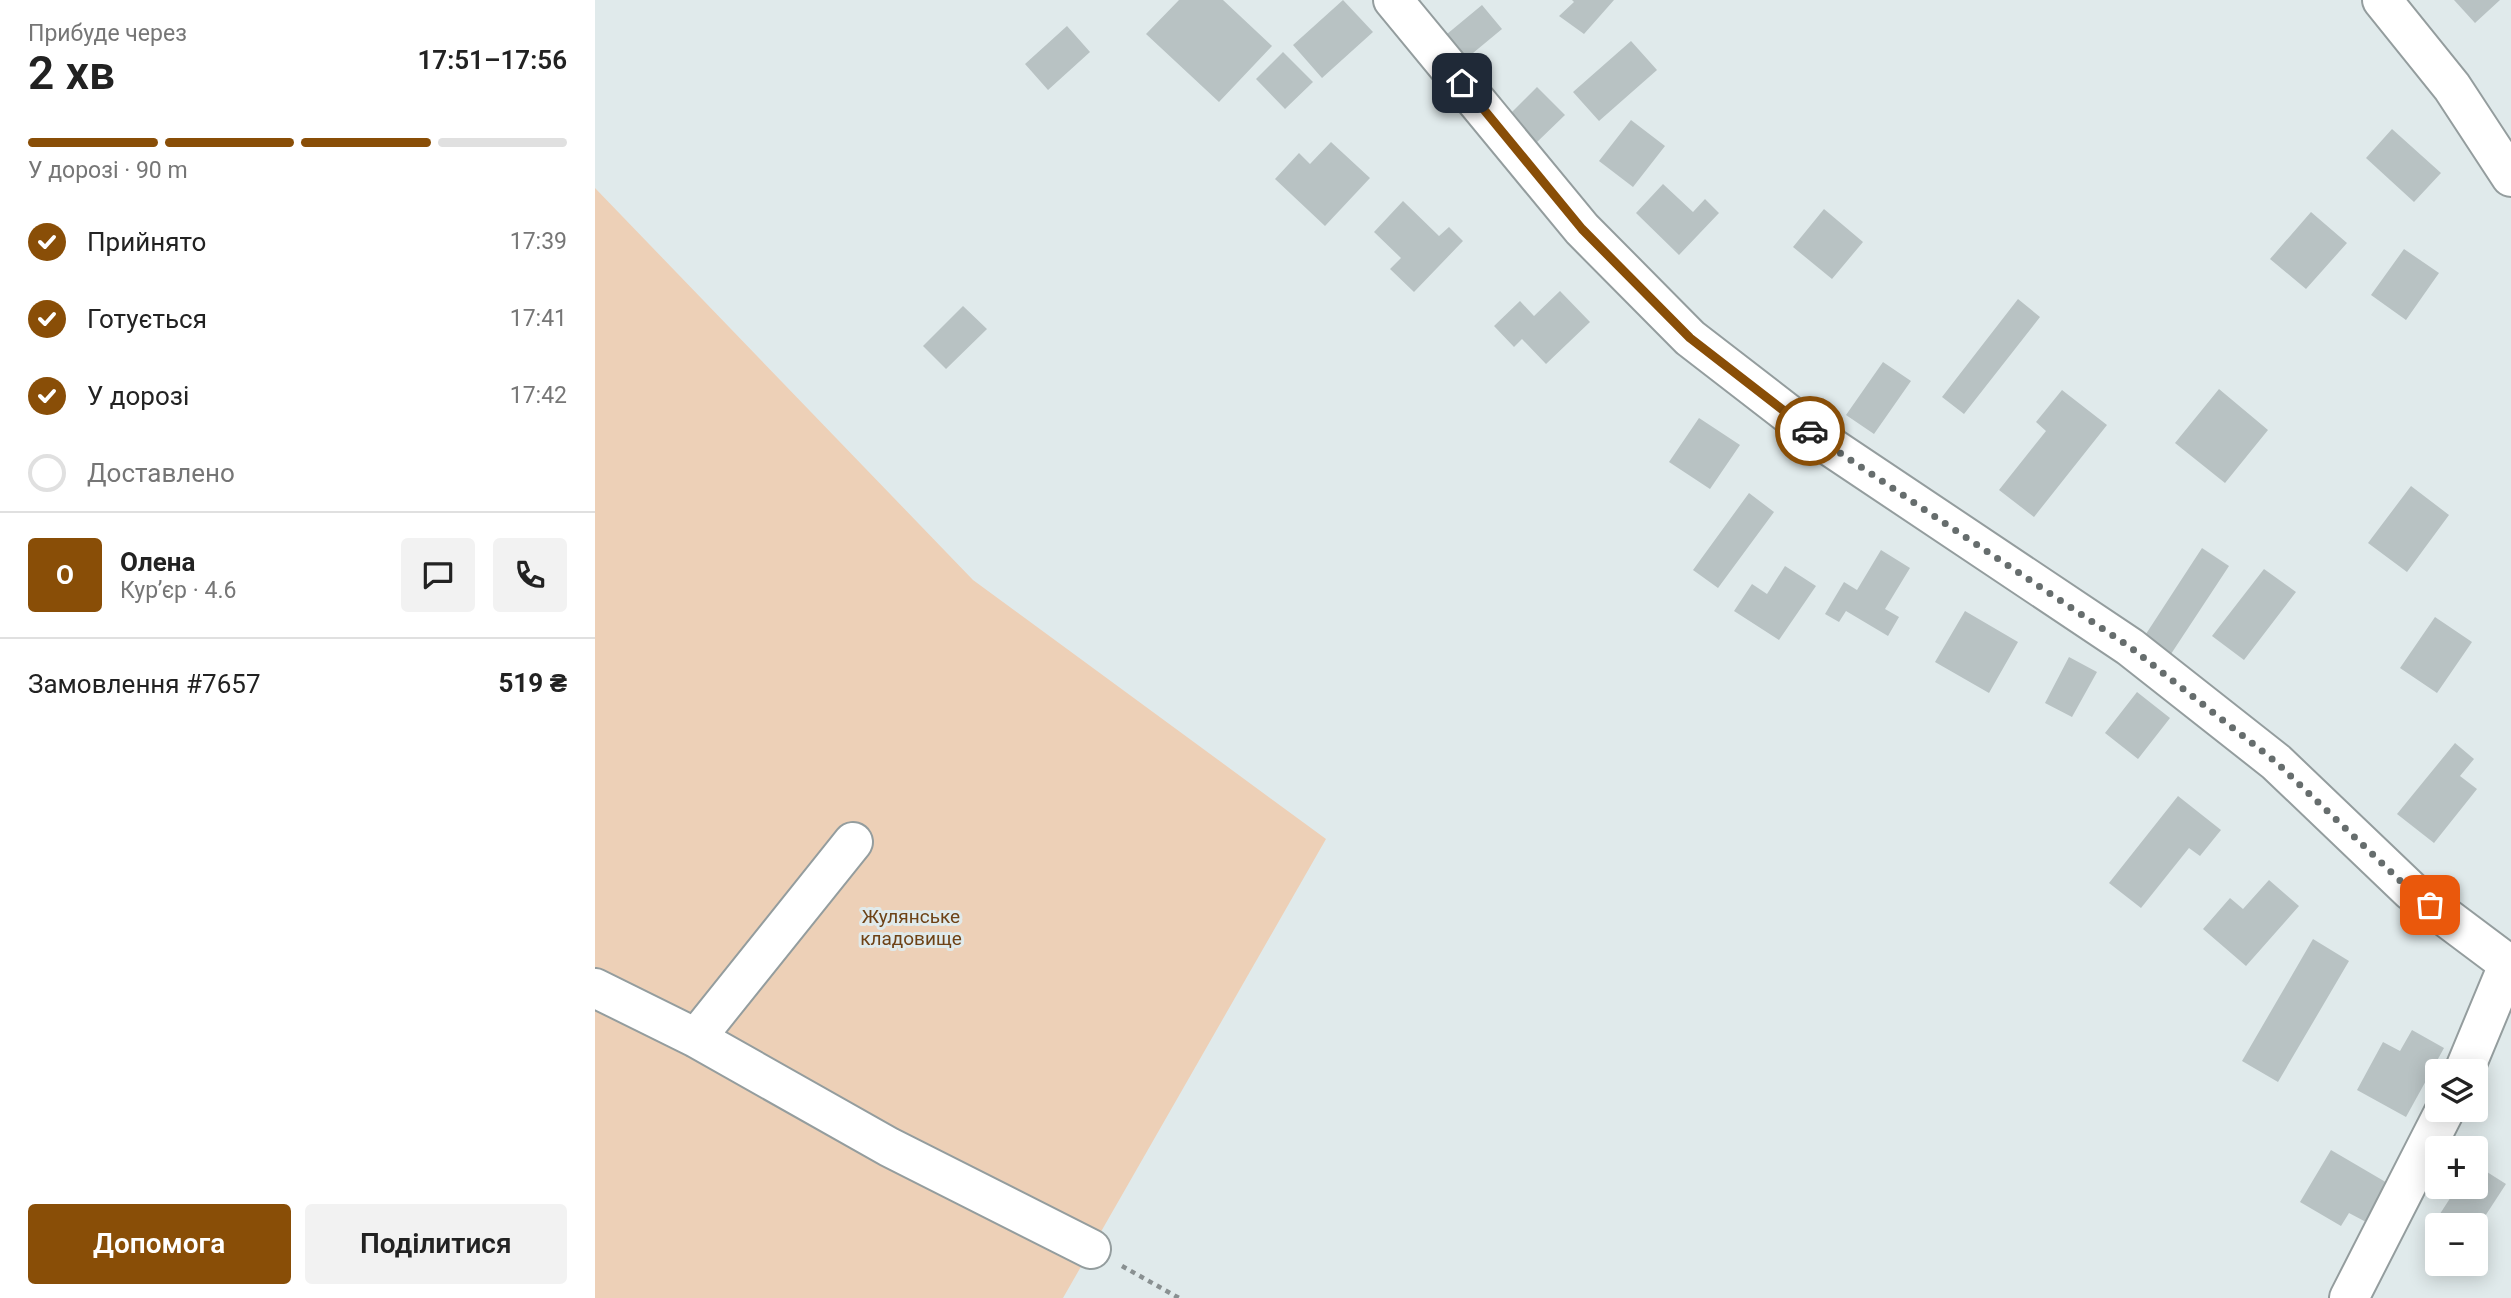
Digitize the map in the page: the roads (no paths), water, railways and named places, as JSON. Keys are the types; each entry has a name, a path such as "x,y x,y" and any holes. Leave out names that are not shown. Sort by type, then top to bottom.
{"street":[{"path":"1393,0 1582,229 1690,338 1831,447 2130,647 2276,762 2411,891 2510,966 2468,1059"},
{"path":"2382,0 2452,88 2511,177"},
{"path":"696,1038 853,842"},
{"path":"595,988 696,1038 889,1147 1091,1249"},
{"path":"2349,1298 2439,1122"}],"park label":[{"name":"Жулянське кладовище","path":"911,927"}]}
